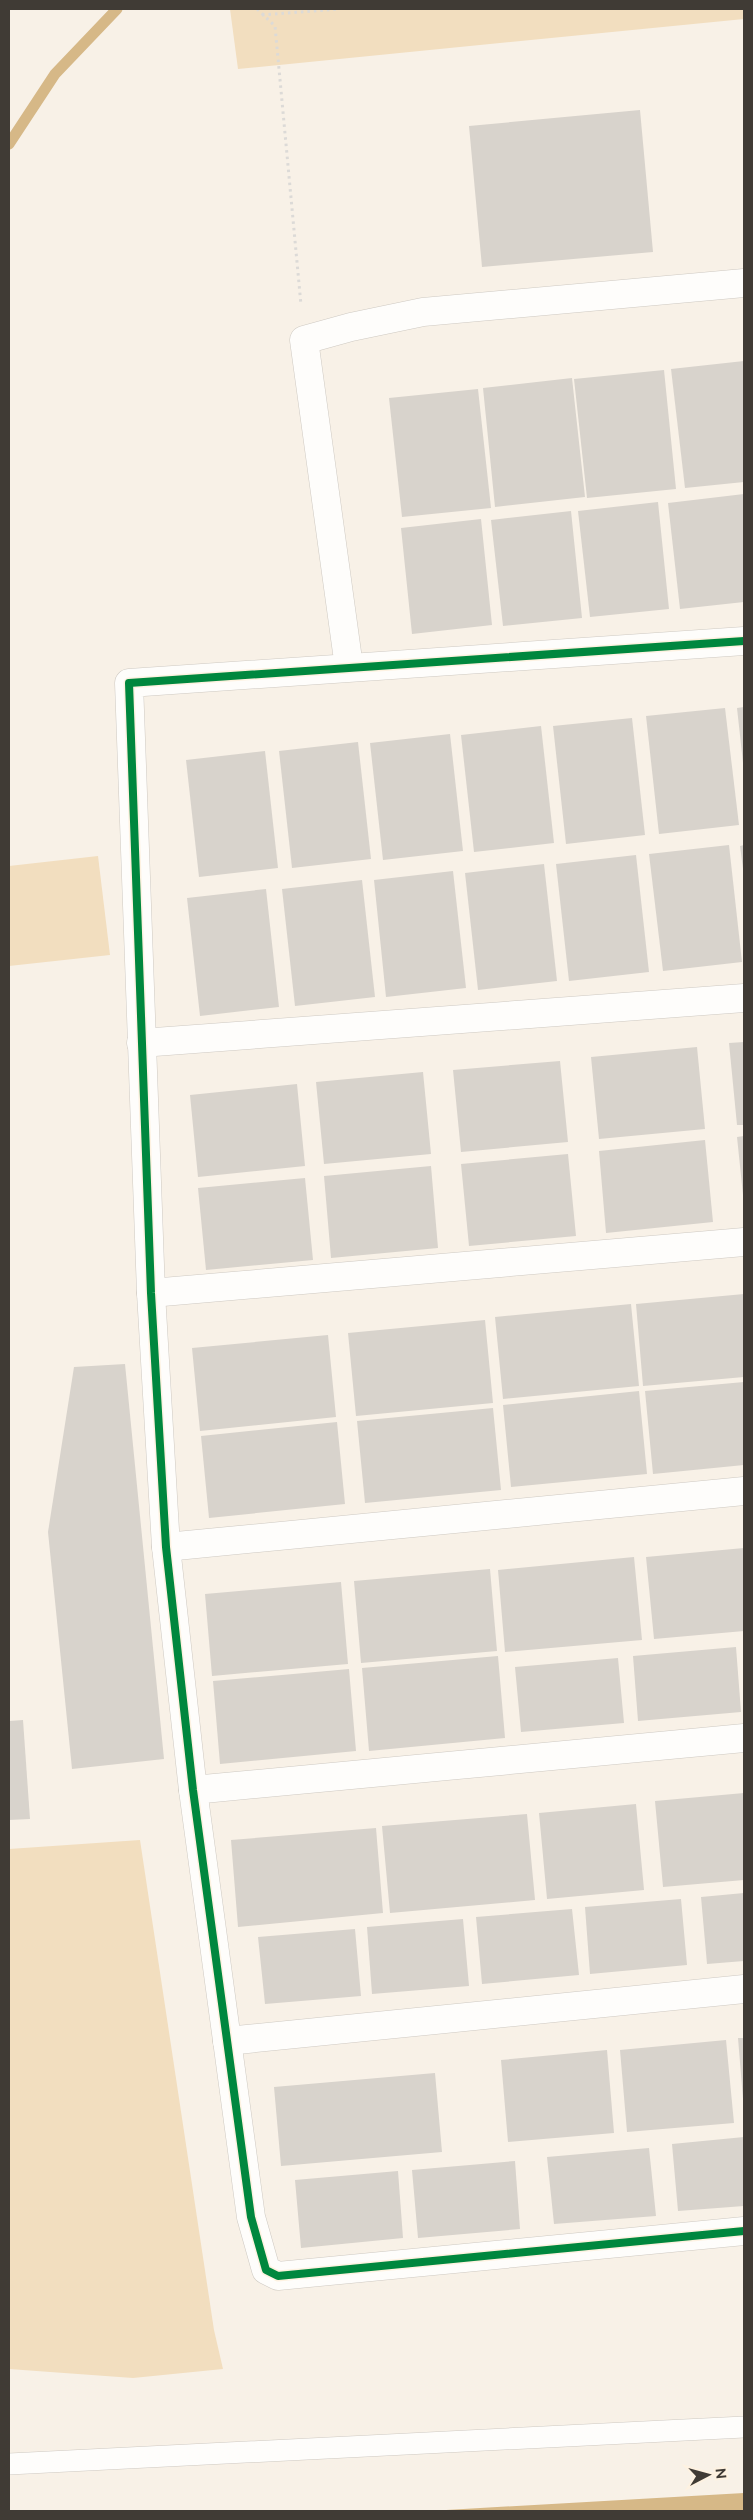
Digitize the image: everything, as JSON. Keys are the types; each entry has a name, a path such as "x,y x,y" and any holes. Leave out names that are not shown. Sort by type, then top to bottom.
{"street":[{"path":"349,667 304,340 351,327 423,312 744,283"},
{"path":"744,641 129,683 151,1292 166,1547 193,1790 250,2217 266,2270 278,2276 744,2231"},
{"path":"142,1043 744,998"},
{"path":"151,1292 744,1242"},
{"path":"166,1547 744,1490"},
{"path":"193,1790 744,1738"},
{"path":"227,2040 744,1989"}],"lane":[{"path":"9,2464 744,2427"}],"path":[{"path":"257,9 261,15 275,26 304,340"},
{"path":"261,15 339,9"}],"shaded area":[{"path":"230,9 744,9 744,19 238,69"},
{"path":"98,856 110,955 9,966 9,866"},
{"path":"140,1840 214,2330 223,2369 133,2378 9,2369 9,1849"},
{"path":"744,2493 744,2511 429,2511"}],"building":[{"path":"640,110 653,252 482,267 469,126"},
{"path":"744,361 744,482 685,488 671,369"},
{"path":"664,370 676,489 587,498 574,379"},
{"path":"572,378 585,497 495,507 483,388"},
{"path":"478,389 491,508 402,517 389,398"},
{"path":"744,494 744,602 680,609 668,503"},
{"path":"658,502 669,609 590,617 578,511"},
{"path":"571,511 582,618 503,626 491,520"},
{"path":"481,519 492,625 412,634 401,528"},
{"path":"744,707 744,763 743,763 737,708"},
{"path":"725,708 739,825 659,834 646,716"},
{"path":"632,718 645,835 566,844 553,726"},
{"path":"541,726 554,843 474,852 461,735"},
{"path":"450,734 463,851 383,860 370,743"},
{"path":"358,742 371,859 292,868 279,751"},
{"path":"265,751 278,868 199,877 186,760"},
{"path":"729,845 742,962 663,971 649,854"},
{"path":"744,845 744,869 743,869 740,846"},
{"path":"636,855 649,972 569,981 556,864"},
{"path":"544,864 557,981 478,990 465,873"},
{"path":"453,871 466,988 386,997 374,880"},
{"path":"362,880 375,997 295,1006 282,889"},
{"path":"266,889 279,1007 200,1016 187,898"},
{"path":"744,1042 744,1125 737,1125 729,1043"},
{"path":"697,1047 705,1129 599,1139 591,1057"},
{"path":"560,1061 568,1142 461,1152 453,1070"},
{"path":"423,1072 431,1154 324,1164 316,1082"},
{"path":"297,1084 305,1166 198,1177 190,1095"},
{"path":"744,1136 744,1195 743,1195 737,1137"},
{"path":"705,1140 713,1222 606,1233 599,1151"},
{"path":"568,1154 576,1236 469,1246 461,1164"},
{"path":"431,1166 438,1248 331,1258 324,1176"},
{"path":"305,1178 313,1260 206,1270 198,1188"},
{"path":"744,1294 744,1377 643,1386 636,1304"},
{"path":"631,1304 639,1386 503,1399 495,1317"},
{"path":"485,1320 493,1403 356,1416 348,1333"},
{"path":"328,1335 336,1417 200,1431 192,1348"},
{"path":"125,1364 164,1759 72,1769 48,1532 74,1367"},
{"path":"744,1382 744,1465 653,1474 645,1391"},
{"path":"639,1391 647,1474 511,1487 503,1405"},
{"path":"493,1408 501,1490 365,1503 357,1421"},
{"path":"337,1422 345,1504 209,1518 201,1436"},
{"path":"744,1548 744,1631 654,1639 646,1557"},
{"path":"634,1557 642,1640 505,1652 498,1570"},
{"path":"490,1569 497,1651 361,1663 354,1581"},
{"path":"341,1582 348,1664 212,1676 205,1594"},
{"path":"736,1647 741,1712 638,1721 633,1656"},
{"path":"498,1656 505,1738 369,1751 362,1668"},
{"path":"618,1658 624,1723 521,1732 515,1667"},
{"path":"349,1669 356,1751 220,1764 213,1681"},
{"path":"23,1720 30,1819 9,1820 9,1721"},
{"path":"744,1793 744,1880 663,1887 655,1801"},
{"path":"636,1804 644,1890 547,1899 539,1813"},
{"path":"527,1814 535,1900 390,1913 382,1826"},
{"path":"376,1828 383,1913 238,1927 231,1840"},
{"path":"744,1893 744,1961 707,1964 701,1897"},
{"path":"681,1899 687,1965 590,1974 585,1907"},
{"path":"572,1909 579,1975 482,1984 476,1917"},
{"path":"463,1919 469,1986 372,1994 367,1927"},
{"path":"355,1929 361,1996 265,2004 258,1937"},
{"path":"738,2038 744,2038 744,2099 743,2099"},
{"path":"726,2040 734,2123 627,2132 620,2050"},
{"path":"607,2050 614,2133 508,2142 501,2060"},
{"path":"435,2073 442,2152 281,2166 274,2087"},
{"path":"744,2137 744,2206 678,2211 672,2144"},
{"path":"649,2148 656,2216 554,2224 547,2157"},
{"path":"515,2161 520,2229 418,2238 412,2170"},
{"path":"398,2171 403,2238 301,2248 295,2180"}],"waterway":[{"path":"9,144 55,74 117,9"}],"cycle path":[{"path":"744,641 129,683 151,1293 166,1547 193,1790 251,2217 266,2270 278,2276 744,2231"}]}
